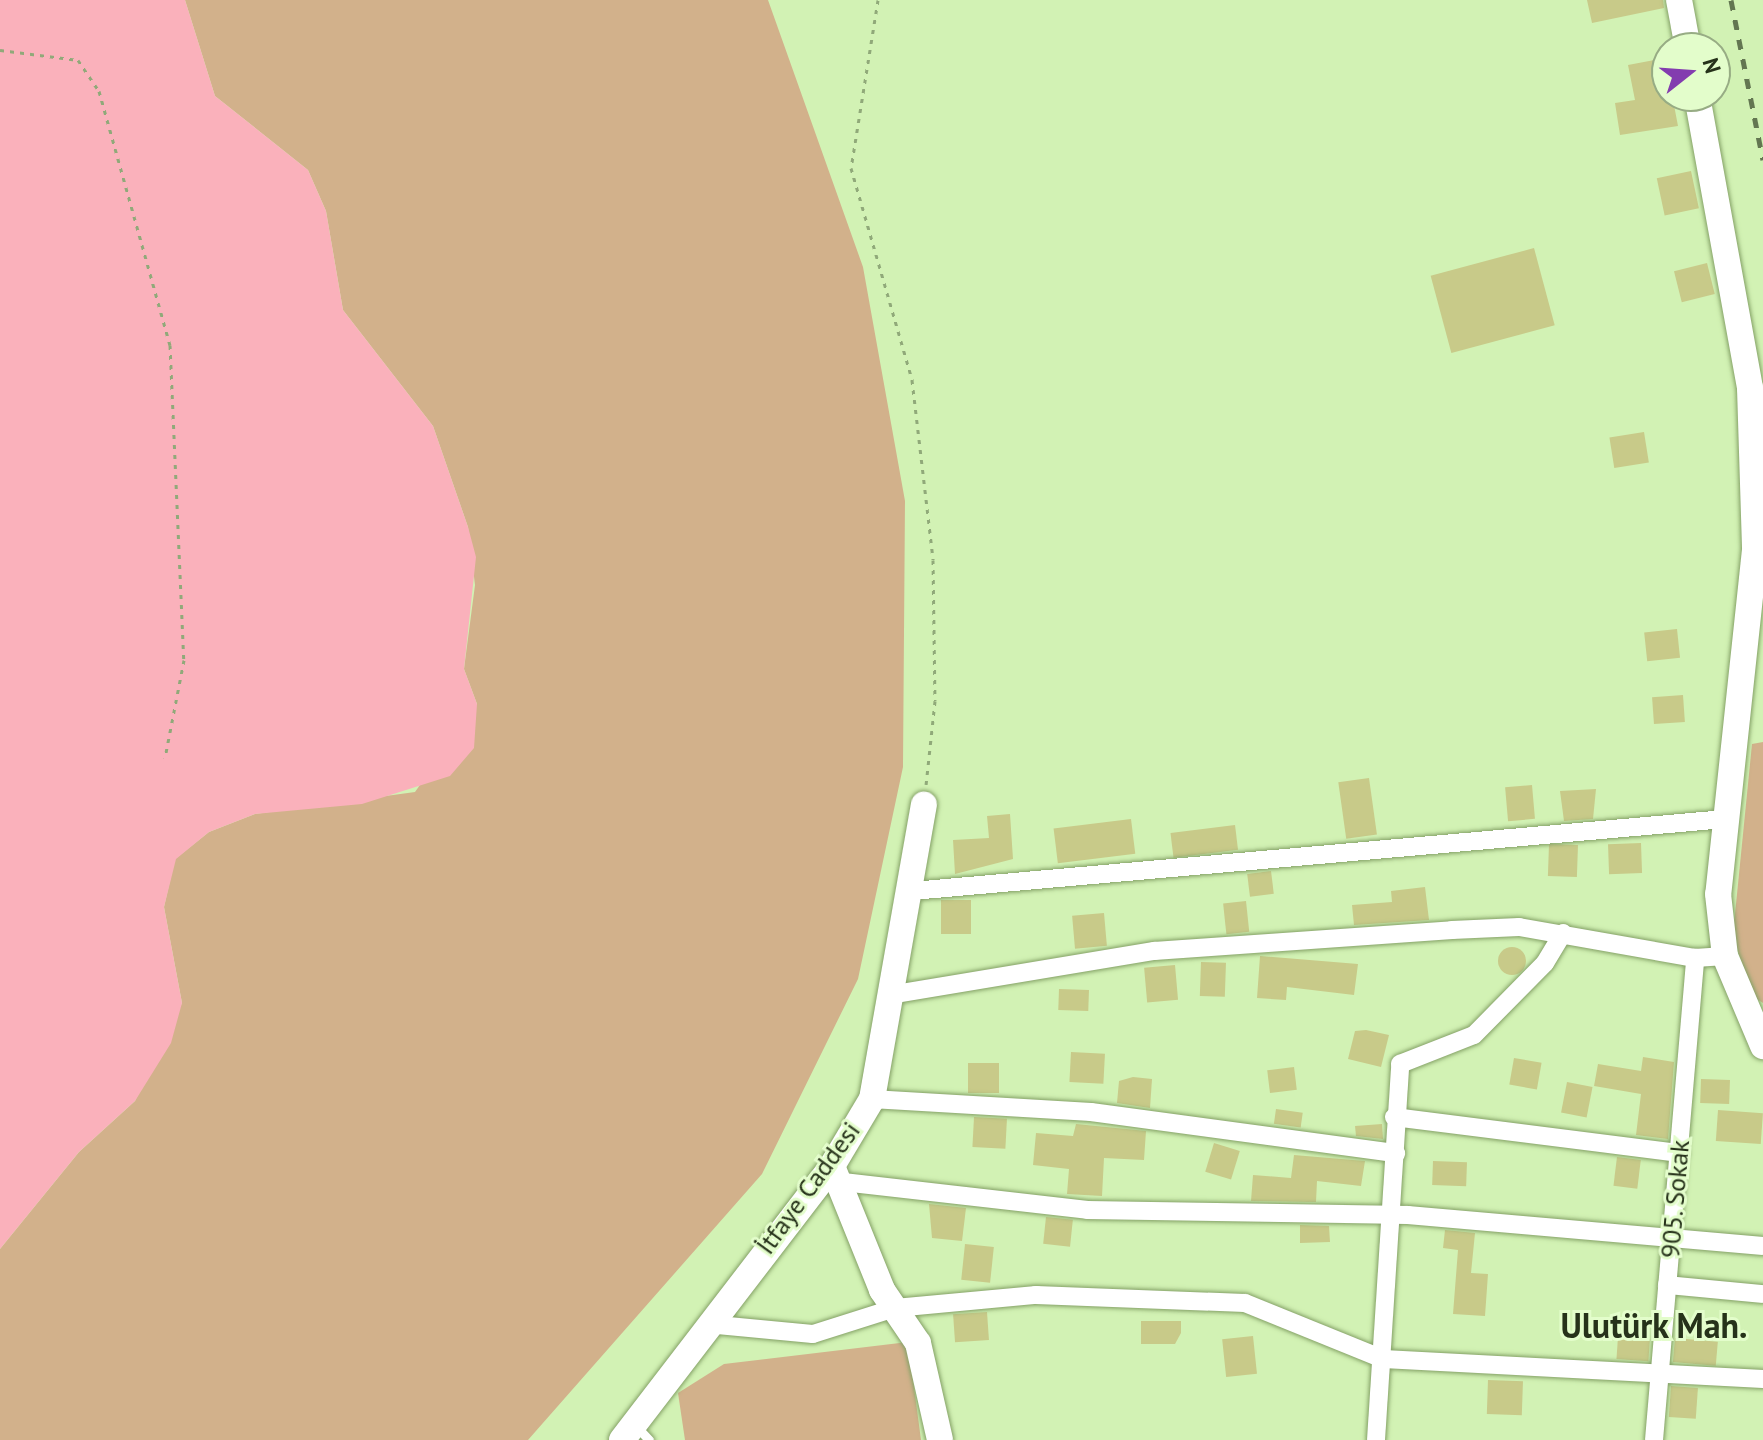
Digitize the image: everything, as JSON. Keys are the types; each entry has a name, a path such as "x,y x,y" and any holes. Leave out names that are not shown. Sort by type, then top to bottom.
{"street":[{"path":"1679,0 1685,32"},
{"path":"1700,112 1756,388 1755,550 1746,677 1725,819 1718,894 1725,956 1763,1046"},
{"name":"İtfaye Caddesi","path":"635,1435 707,1324 837,1174 872,1099 912,891 924,805"},
{"path":"912,891 1725,819"},
{"path":"890,995 1154,951 1519,927 1695,958 1725,956"},
{"path":"1376,1440 1394,1220 1394,1117 1400,1064 1474,1035 1545,963 1563,933"},
{"name":"905. Sokak","path":"1654,1440 1695,958"},
{"path":"872,1099 1091,1112 1396,1153"},
{"path":"1394,1117 1680,1153"},
{"path":"837,1174 1087,1210 1261,1209 1394,1220 1408,1215 1672,1235 1763,1246"},
{"path":"837,1174 895,1308 929,1373 940,1440"},
{"path":"1667,1285 1763,1294"},
{"path":"707,1324 813,1334 895,1308 1036,1295 1245,1303 1383,1359 1659,1373 1746,1384 1763,1379"}],"path":[{"path":"878,0 851,159 912,380 933,560 935,701 924,805"},
{"path":"0,50 78,60 99,91 170,345 184,660 165,758"}],"shaded area":[{"path":"0,0 185,0 215,96 308,170 326,211 343,310 433,426 468,527 476,557 464,669 477,704 474,748 450,776 362,804 255,814 209,832 176,859 164,907 182,1003 171,1043 135,1101 79,1152 0,1249"},
{"path":"185,0 768,0 863,267 905,501 903,767 858,979 762,1174 528,1440 0,1440 0,1249 79,1152 135,1101 182,1003 164,907 175,859 209,832 255,814 415,792 477,704 464,669 475,585 468,527 433,426 343,310 326,211 308,170 215,96"},
{"path":"1763,742 1763,1003 1751,995 1733,934 1752,744"},
{"path":"908,1342 921,1440 685,1440 678,1393 724,1364"}],"building":[{"path":"1587,0 1663,0 1664,8 1592,23"},
{"path":"1651,61 1651,112 1675,112 1678,126 1620,135 1615,103 1635,100 1628,65"},
{"path":"1691,171 1699,208 1665,215 1657,178"},
{"path":"1534,248 1555,325 1451,353 1431,276"},
{"path":"1707,263 1715,294 1682,302 1674,271"},
{"path":"1644,432 1649,463 1614,468 1609,437"},
{"path":"1677,629 1680,658 1647,661 1644,632"},
{"path":"1683,695 1685,722 1654,724 1652,697"},
{"path":"1369,778 1377,834 1346,839 1338,782"},
{"path":"1532,785 1535,819 1508,821 1505,787"},
{"path":"1596,789 1593,819 1564,821 1560,791"},
{"path":"1010,814 1013,859 955,874 953,840 989,838 987,816"},
{"path":"1131,819 1135,854 1058,863 1054,829"},
{"path":"1235,825 1238,850 1174,858 1170,833"},
{"path":"1641,843 1642,873 1609,874 1608,844"},
{"path":"1549,844 1578,845 1577,877 1548,876"},
{"path":"1271,871 1274,894 1250,897 1247,874"},
{"path":"1425,887 1429,920 1354,925 1352,905 1392,902 1391,891"},
{"path":"941,900 971,900 971,934 941,934"},
{"path":"1246,901 1249,932 1226,934 1223,903"},
{"path":"1104,913 1107,946 1075,949 1072,916"},
{"path":"1512,947 1522,951 1526,961 1522,971 1512,975 1502,971 1498,961 1502,951"},
{"path":"1260,956 1358,964 1354,995 1287,987 1286,1000 1257,998"},
{"path":"1201,962 1226,963 1225,997 1200,996"},
{"path":"1175,965 1178,1000 1147,1003 1144,968"},
{"path":"1059,989 1089,990 1088,1011 1058,1010"},
{"path":"1355,1031 1389,1035 1381,1067 1348,1059"},
{"path":"1071,1052 1105,1054 1103,1084 1069,1082"},
{"path":"1643,1057 1674,1062 1668,1139 1636,1135 1641,1094 1594,1086 1598,1064 1641,1071"},
{"path":"1514,1058 1542,1063 1537,1089 1509,1085"},
{"path":"968,1063 999,1063 999,1093 968,1093"},
{"path":"1294,1067 1297,1090 1270,1093 1267,1070"},
{"path":"1133,1077 1152,1079 1150,1108 1117,1103 1119,1081"},
{"path":"1701,1079 1730,1080 1729,1104 1700,1103"},
{"path":"1567,1082 1593,1087 1587,1117 1561,1112"},
{"path":"1276,1109 1303,1113 1301,1128 1274,1124"},
{"path":"1718,1110 1763,1113 1761,1144 1716,1141"},
{"path":"974,1117 1007,1119 1005,1149 972,1147"},
{"path":"1076,1124 1146,1131 1144,1160 1104,1158 1102,1196 1067,1194 1069,1169 1033,1165 1036,1133 1073,1136"},
{"path":"1382,1124 1383,1139 1356,1136 1355,1126"},
{"path":"1214,1143 1240,1151 1231,1180 1205,1172"},
{"path":"1294,1155 1365,1161 1361,1186 1317,1181 1316,1202 1251,1201 1253,1175 1291,1178"},
{"path":"1617,1157 1641,1160 1637,1189 1613,1186"},
{"path":"1433,1161 1467,1162 1466,1186 1432,1185"},
{"path":"929,1204 966,1208 962,1241 932,1238"},
{"path":"1046,1217 1073,1220 1070,1247 1043,1244"},
{"path":"1300,1225 1329,1226 1330,1242 1300,1243"},
{"path":"1445,1230 1475,1233 1471,1273 1488,1274 1485,1316 1453,1314 1458,1250 1443,1248"},
{"path":"965,1244 994,1247 990,1283 961,1280"},
{"path":"987,1312 989,1340 955,1342 953,1314"},
{"path":"1141,1321 1181,1321 1181,1333 1175,1344 1141,1344"},
{"path":"1253,1336 1257,1374 1226,1377 1222,1339"},
{"path":"1618,1337 1650,1339 1648,1361 1616,1359"},
{"path":"1675,1338 1718,1342 1716,1366 1673,1362"},
{"path":"1488,1380 1523,1381 1522,1415 1487,1414"},
{"path":"1671,1386 1698,1388 1696,1419 1669,1417"}],"railway":[{"path":"1731,0 1763,160"}],"district":[{"name":"Ulutürk Mah.","path":"1654,1326"}]}
